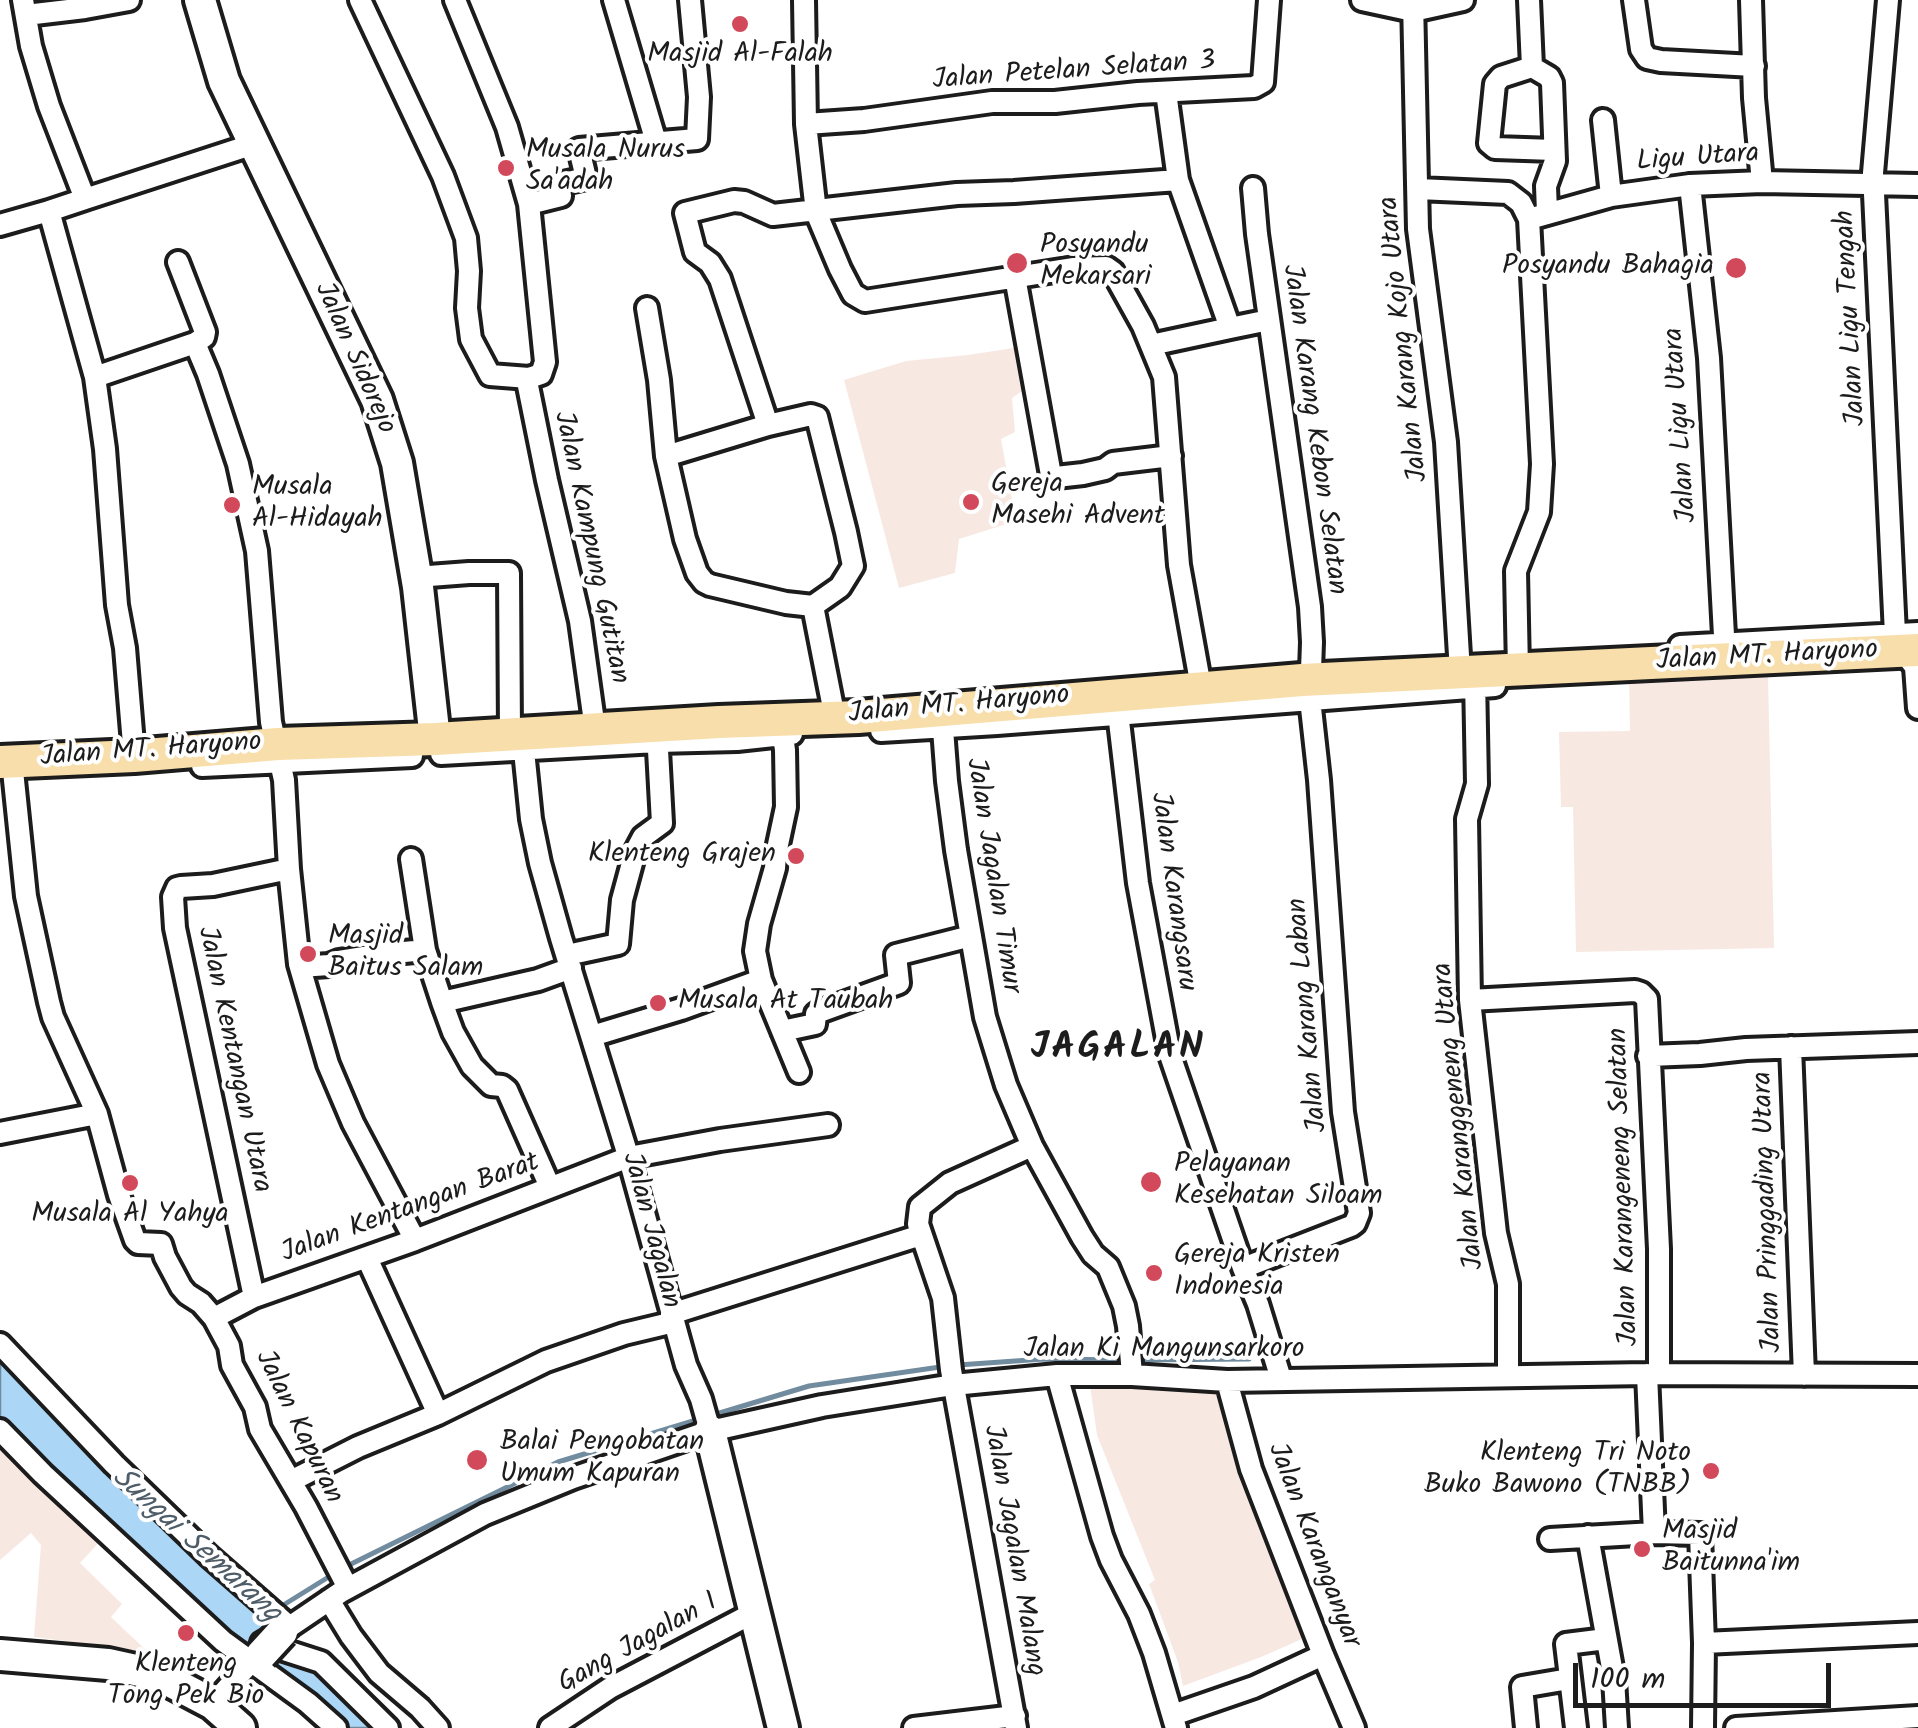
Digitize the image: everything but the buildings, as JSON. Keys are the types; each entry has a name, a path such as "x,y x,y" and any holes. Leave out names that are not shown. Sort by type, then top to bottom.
{"main road":[{"name":"Jalan MT. Haryono","path":"5,765 85,750 278,746 354,750 434,731 657,734 719,717 767,729 847,718 942,719 1124,697 1201,683 1457,676 1518,664 1616,672 1701,658 1911,650"}],"street":[{"path":"85,199 49,106 24,7 85,8 130,0"},
{"name":"Jalan Sidorejo","path":"200,0 224,81 376,400 397,463 416,578 434,731"},
{"name":"Jalan Kampung Gutitan","path":"360,0 443,176 466,238 471,339 490,375 528,378 540,374 544,362 529,204 507,127 455,0"},
{"path":"614,0 656,142"},
{"path":"529,204 561,196 559,184 586,178 579,149 704,139 690,0"},
{"path":"804,0 806,124 816,212 854,294 865,300 1074,268 1110,269 1151,345 1166,387 1179,565 1201,683"},
{"name":"Jalan Petelan Selatan 3","path":"806,124 992,102 1055,102 1254,87 1261,84 1270,0"},
{"path":"1362,0 1413,6 1463,0"},
{"path":"1529,0 1532,67"},
{"path":"1634,0 1641,49 1646,58 1754,66"},
{"path":"1751,0 1762,182"},
{"name":"Jalan Ligu Tengah","path":"1888,0 1874,183 1918,708"},
{"name":"Jalan Karang Kojo Utara","path":"1413,6 1418,228 1446,442 1457,676"},
{"path":"1532,67 1501,77 1496,84 1489,143 1496,148 1554,150"},
{"path":"1532,67 1551,79 1555,165 1538,216 1540,512 1516,571 1518,664 1701,658"},
{"path":"1166,92 1178,180 1230,328"},
{"path":"1603,120 1610,196"},
{"path":"0,225 254,144"},
{"path":"768,425 720,280 710,264 694,252 685,214 734,201 772,215 958,194 1178,180"},
{"name":"Ligu Utara","path":"1538,216 1610,196 1690,186 1762,182 1918,185"},
{"name":"Jalan Ligu Utara","path":"1690,186 1709,358 1701,658"},
{"name":"Jalan Karang Kebon Selatan","path":"1253,188 1306,576 1312,682"},
{"path":"1418,189 1508,194 1538,216"},
{"path":"49,211 96,377 133,748"},
{"path":"96,377 204,338 178,262"},
{"path":"1015,278 1051,475 1083,474 1105,469 1113,462 1171,456"},
{"path":"647,308 666,456 685,540 697,573 704,582 813,606 840,587 853,566 816,417 768,425 666,456"},
{"path":"1151,345 1269,320"},
{"path":"194,343 238,464 257,551 268,692 278,746 300,967 328,1064 353,1123 415,1240"},
{"name":"Jalan Kampung Gutitan","path":"528,378 580,621 583,731"},
{"name":"Jalan Jagalan","path":"416,578 510,573 516,734 534,836 672,1318 709,1426 783,1728"},
{"path":"813,606 847,718"},
{"path":"1457,676 1616,672"},
{"name":"Jalan Karanggeneng Utara","path":"1457,676 1476,784 1467,819 1470,1000 1496,1233 1508,1284 1508,1376"},
{"path":"583,731 719,717 847,718 1312,682"},
{"name":"Jalan Karang Laban","path":"1243,1268 1351,1226 1359,1213 1343,1112 1312,682"},
{"name":"Jalan Karangsaru","path":"1124,697 1138,883 1166,1038 1281,1379"},
{"name":"Jalan Jagalan Timur","path":"942,719 956,850 985,1016 1006,1086 1032,1146 1082,1237 1108,1267 1124,1306 1132,1365"},
{"path":"442,1002 538,980 569,962 618,944 622,900 635,852 643,837 662,823 657,734 767,729 786,772 786,807 755,950 761,980 799,1072"},
{"path":"278,746 434,731"},
{"path":"354,750 516,734"},
{"path":"0,1134 96,1114 49,1002 26,896 5,765 219,750"},
{"path":"411,859 424,950 454,1032 472,1066 491,1085 506,1090 550,1187"},
{"name":"Jalan Kentangan Utara","path":"254,1297 176,928 173,898 181,887 289,869"},
{"path":"782,1031 815,1024 819,1012 899,983 896,955 972,936"},
{"path":"300,967 424,950"},
{"path":"592,1036 761,980"},
{"name":"Jalan Karangeneng Selatan","path":"1470,1000 1639,991 1647,999 1659,1249 1653,1374 1648,1399 1654,1533"},
{"name":"Jalan Pringgading Utara","path":"1648,1056 1918,1044"},
{"name":"Jalan Pringgading Utara","path":"1791,1047 1804,1375"},
{"name":"Jalan Kapuran","path":"96,1114 135,1240 161,1244 182,1288 214,1318 255,1408 260,1429 346,1586"},
{"name":"Jalan Kentangan Barat","path":"214,1318 254,1297 367,1258 628,1157 828,1125"},
{"path":"291,1482 546,1361 921,1235 920,1207 932,1196 950,1182 1032,1146"},
{"name":"Jalan Jagalan Malang","path":"921,1235 943,1298 951,1371 1015,1722"},
{"path":"367,1258 438,1414"},
{"path":"0,1344 9,1368 103,1452 209,1556 260,1598 284,1625"},
{"name":"Jalan Ki Mangunsarkoro","path":"284,1625 346,1586 485,1514 572,1478 709,1426 822,1406 951,1371 1057,1375 1132,1365 1227,1381 1653,1374 1918,1375"},
{"path":"1057,1375 1102,1536 1139,1614 1174,1721 1323,1655"},
{"name":"Jalan Karanganyar","path":"1227,1381 1252,1470 1354,1728"},
{"path":"0,1430 223,1641 256,1659 336,1728"},
{"path":"1550,1539 1700,1534 1704,1728"},
{"path":"1588,1536 1614,1679 1617,1728"},
{"path":"329,1600 378,1673 438,1728"},
{"name":"Gang Jagalan I","path":"550,1728 610,1688 755,1612"},
{"path":"214,1704 284,1625"},
{"path":"284,1625 262,1643 321,1662 388,1728"},
{"path":"1704,1643 1918,1633"},
{"path":"1576,1728 1566,1644 1606,1639"},
{"path":"0,1655 108,1664 158,1675 214,1704 240,1728"},
{"path":"1526,1728 1522,1686 1569,1679"},
{"path":"1738,1728 1918,1717"},
{"path":"914,1728 1015,1722"}],"shaded area":[{"path":"1020,347 1029,386 1012,398 1015,432 1001,439 1016,521 959,539 955,573 899,588 844,380 906,361"},
{"path":"1768,675 1774,948 1576,952 1573,807 1561,807 1559,732 1630,731 1629,677"},
{"path":"1090,1385 1215,1391 1302,1639 1183,1686 1149,1584 1155,1580 1097,1435"},
{"path":"0,1436 106,1535 80,1563 122,1604 111,1617 148,1652 34,1637 41,1545 31,1533 0,1560"}],"water":[{"path":"0,1358 139,1504 381,1728 348,1728 251,1646 223,1631 170,1587 120,1531 94,1512 0,1421"}],"waterway":[{"path":"958,1365 1044,1359 1126,1360"},
{"path":"1137,1360 1249,1359"},
{"path":"713,1415 809,1386 947,1366"},
{"path":"345,1567 558,1462 703,1418"},
{"name":"Sungai Semarang","path":"277,1609 335,1573"}],"place":[{"name":"Masjid Al-Falah","path":"740,24"},
{"name":"Musala Nurus Sa'adah","path":"506,168"},
{"name":"Posyandu Mekarsari","path":"1017,263"},
{"name":"Posyandu Bahagia","path":"1736,268"},
{"name":"Gereja Masehi Advent","path":"971,502"},
{"name":"Musala Al-Hidayah","path":"232,505"},
{"name":"Klenteng Grajen","path":"796,856"},
{"name":"Masjid Baitus Salam","path":"308,954"},
{"name":"Musala At Taubah","path":"658,1003"},
{"name":"Pelayanan Kesehatan Siloam","path":"1151,1182"},
{"name":"Musala Al Yahya","path":"130,1183"},
{"name":"Gereja Kristen Indonesia","path":"1154,1273"},
{"name":"Balai Pengobatan Umum Kapuran","path":"477,1460"},
{"name":"Klenteng Tri Noto Buko Bawono (TNBB)","path":"1711,1471"},
{"name":"Masjid Baitunna'im","path":"1642,1549"},
{"name":"Klenteng Tong Pek Bio","path":"186,1633"}],"district":[{"name":"JAGALAN","path":"1118,1052"}]}
